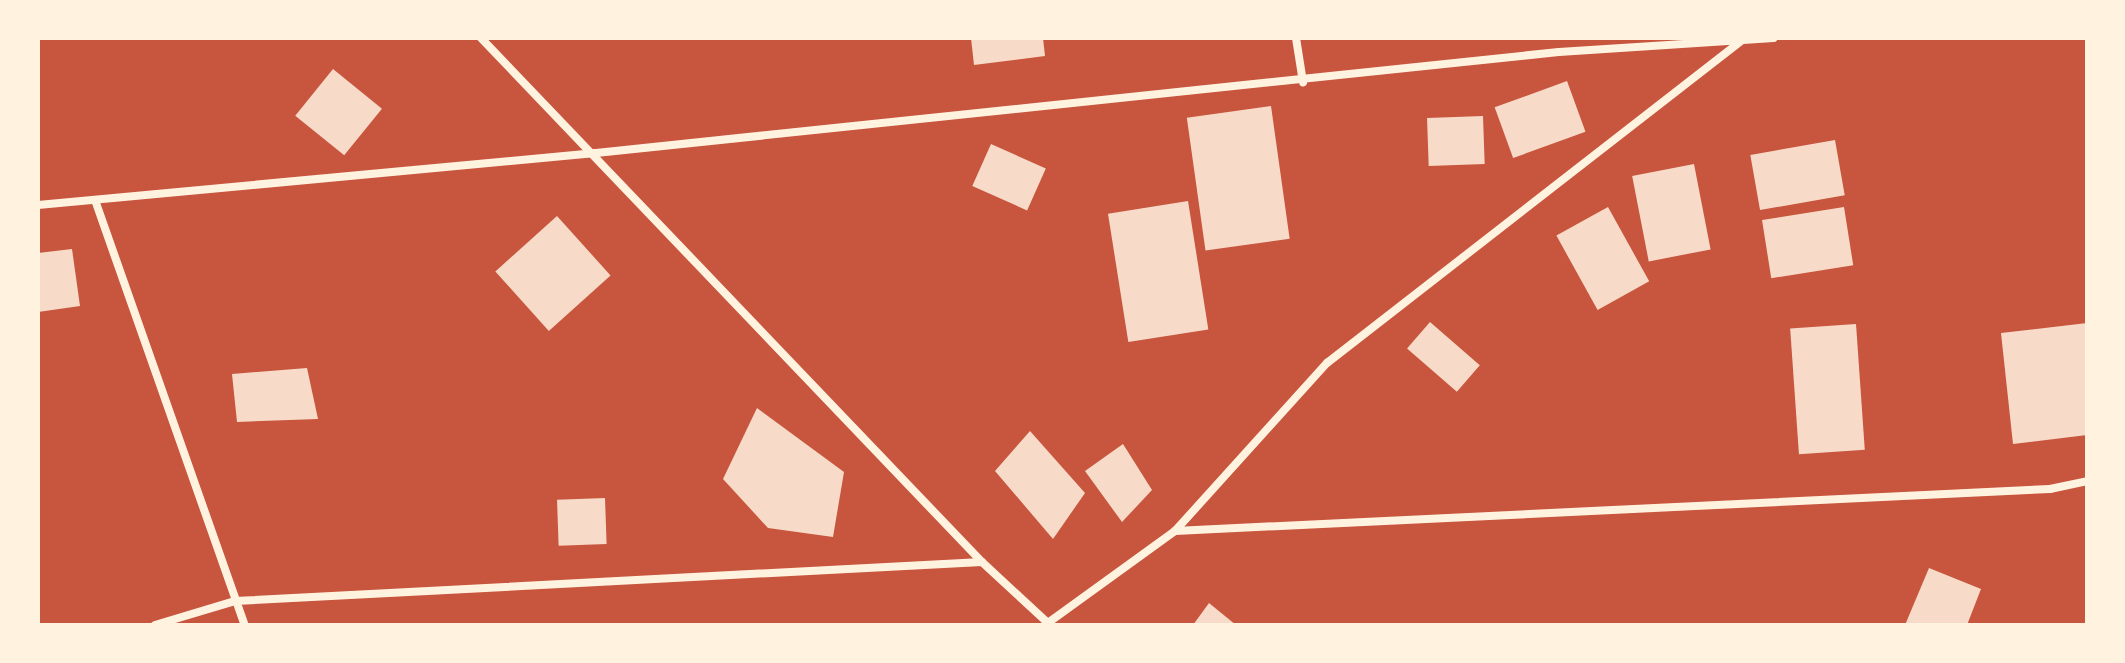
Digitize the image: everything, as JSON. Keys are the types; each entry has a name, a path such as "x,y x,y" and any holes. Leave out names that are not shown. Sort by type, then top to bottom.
{"street":[{"path":"481,38 596,153 982,562 1047,624 1175,531 1327,363 1742,40"},
{"path":"1296,38 1303,82"},
{"path":"38,205 1303,82 1559,52 1774,38"},
{"path":"95,200 245,625"},
{"path":"1175,531 2050,489 2087,481"},
{"path":"155,625 235,601 982,562"}],"building":[{"path":"971,38 1043,38 1045,56 974,65"},
{"path":"333,69 382,109 344,155 295,116"},
{"path":"1567,81 1585,132 1513,158 1495,107"},
{"path":"1271,106 1290,239 1205,251 1187,118"},
{"path":"1483,116 1485,164 1429,166 1427,118"},
{"path":"1835,140 1845,195 1760,210 1750,155"},
{"path":"991,144 1046,168 1027,210 972,186"},
{"path":"1694,164 1711,249 1649,261 1632,176"},
{"path":"1188,201 1208,329 1128,342 1108,214"},
{"path":"1608,207 1649,281 1598,310 1556,236"},
{"path":"1844,207 1853,265 1771,278 1762,220"},
{"path":"557,216 611,275 549,331 495,272"},
{"path":"72,249 80,306 38,312 38,253"},
{"path":"1430,322 1480,365 1457,392 1407,348"},
{"path":"2087,323 2087,435 2013,444 2001,333"},
{"path":"1856,324 1865,450 1799,454 1790,329"},
{"path":"307,368 318,419 237,422 232,374"},
{"path":"757,408 844,472 833,537 768,528 723,479"},
{"path":"1030,431 1085,493 1053,539 995,471"},
{"path":"1123,444 1152,490 1122,522 1085,471"},
{"path":"605,498 607,544 559,546 557,500"},
{"path":"1929,568 1981,589 1967,625 1905,625"},
{"path":"1209,603 1236,625 1193,625"}]}
